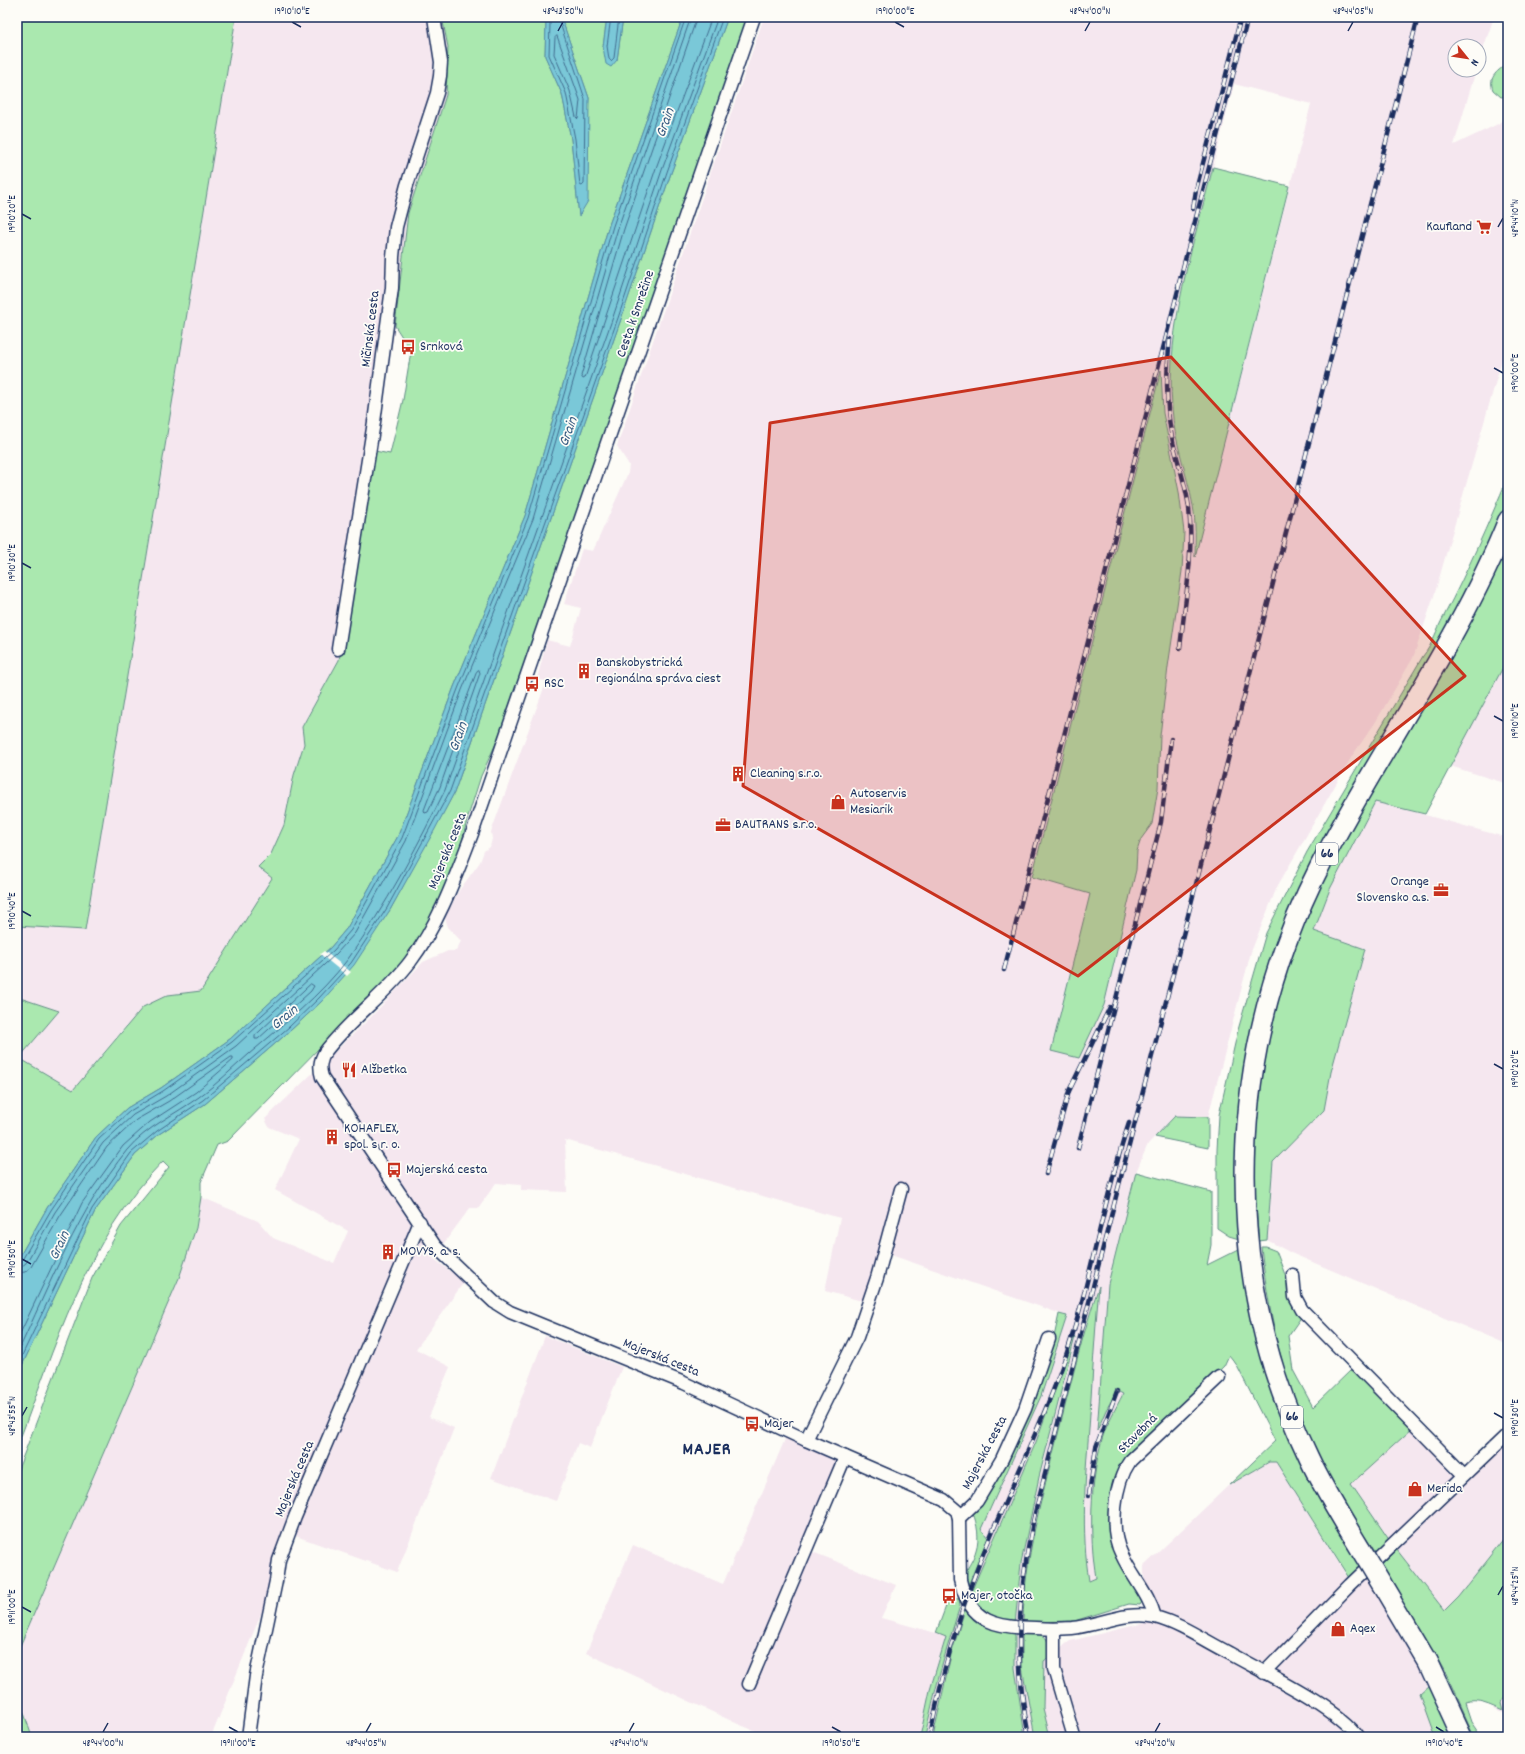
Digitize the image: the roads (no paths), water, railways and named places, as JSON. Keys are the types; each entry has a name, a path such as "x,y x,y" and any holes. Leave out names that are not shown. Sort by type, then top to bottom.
{"main road":[{"name":"66","path":"1462,1737 1427,1661 1338,1511 1308,1457 1288,1406 1263,1328 1253,1273 1246,1221 1245,1166 1253,1069 1267,1004 1286,944 1297,916 1321,865 1451,638 1483,576 1508,520"}],"street":[{"name":"Mičinská cesta","path":"338,649 373,429 392,288 396,227 407,185 437,93 440,76 441,62 434,17"},
{"name":"Cesta k Smrečine","path":"546,620 754,17"},
{"name":"Majerská cesta","path":"546,620 471,836 455,878 434,922 410,962 379,997 330,1045 320,1061 322,1077 420,1222 441,1252 494,1302 510,1312 684,1383 806,1440 944,1500 957,1511 959,1518 977,1501 1002,1459 1025,1409 1049,1339"},
{"path":"806,1440 857,1337 877,1278 901,1189"},
{"name":"Majerská cesta","path":"248,1737 256,1676 279,1560 295,1517 420,1222"},
{"path":"1293,1275 1295,1297 1302,1310 1464,1475"},
{"name":"Stavebná","path":"1155,1617 1151,1604 1121,1553 1116,1534 1115,1510 1117,1488 1123,1472 1130,1461 1219,1377"},
{"path":"1264,1673 1344,1590 1508,1434"},
{"path":"749,1684 845,1457"},
{"path":"959,1518 960,1580 966,1598 978,1613 993,1624 1011,1628 1054,1629 1072,1628 1125,1616 1142,1615 1155,1617 1184,1629 1321,1706 1343,1722 1358,1737"},
{"path":"1054,1629 1054,1669 1074,1737"}],"water":[{"path":"545,17 561,17 589,98 588,201 579,216 571,139 562,94 545,56"},
{"path":"607,17 623,17 617,60 611,67 606,64 603,47"},
{"name":"Grain","path":"683,17 728,17 671,173 454,793 390,910 354,965 322,1001 291,1030 205,1104 159,1134 135,1155 95,1211 17,1376 17,1261 47,1208 96,1137 127,1108 161,1088 230,1039 331,947 347,928 398,836 454,687 525,516 609,225"}],"railway":[{"path":"1193,209 1196,190 1241,17"},
{"path":"1178,287 1248,17"},
{"path":"1029,1737 1024,1708 1019,1653 1021,1597 1035,1513 1418,17"},
{"path":"1004,970 1180,282"},
{"path":"1170,339 1167,403 1170,429 1188,499 1190,525 1190,560 1180,648"},
{"path":"1078,1148 1161,822 1171,739"},
{"path":"1046,1174 1069,1091 1110,1007"},
{"path":"930,1737 945,1669 965,1603 1001,1511 1053,1392 1072,1337 1111,1184 1129,1123"},
{"path":"1089,1495 1096,1447 1117,1391"}],"place":[{"name":"Kaufland","path":"1484,227"},
{"name":"Srnková","path":"408,347"},
{"name":"Banskobystrická regionálna správa ciest","path":"584,671"},
{"name":"RSC","path":"532,684"},
{"name":"Cleaning s.r.o.","path":"738,774"},
{"name":"Autoservis Mesiarik","path":"838,802"},
{"name":"BAUTRANS s.r.o.","path":"723,825"},
{"name":"Orange Slovensko a.s.","path":"1441,890"},
{"name":"Alžbetka","path":"349,1070"},
{"name":"KOHAFLEX, spol. s r. o.","path":"332,1137"},
{"name":"Majerská cesta","path":"394,1170"},
{"name":"MOVYS, a. s.","path":"388,1252"},
{"name":"Majer","path":"752,1424"},
{"name":"Merida","path":"1415,1489"},
{"name":"Majer, otočka","path":"949,1596"},
{"name":"Aqex","path":"1338,1629"}],"district":[{"name":"MAJER","path":"707,1450"}]}
